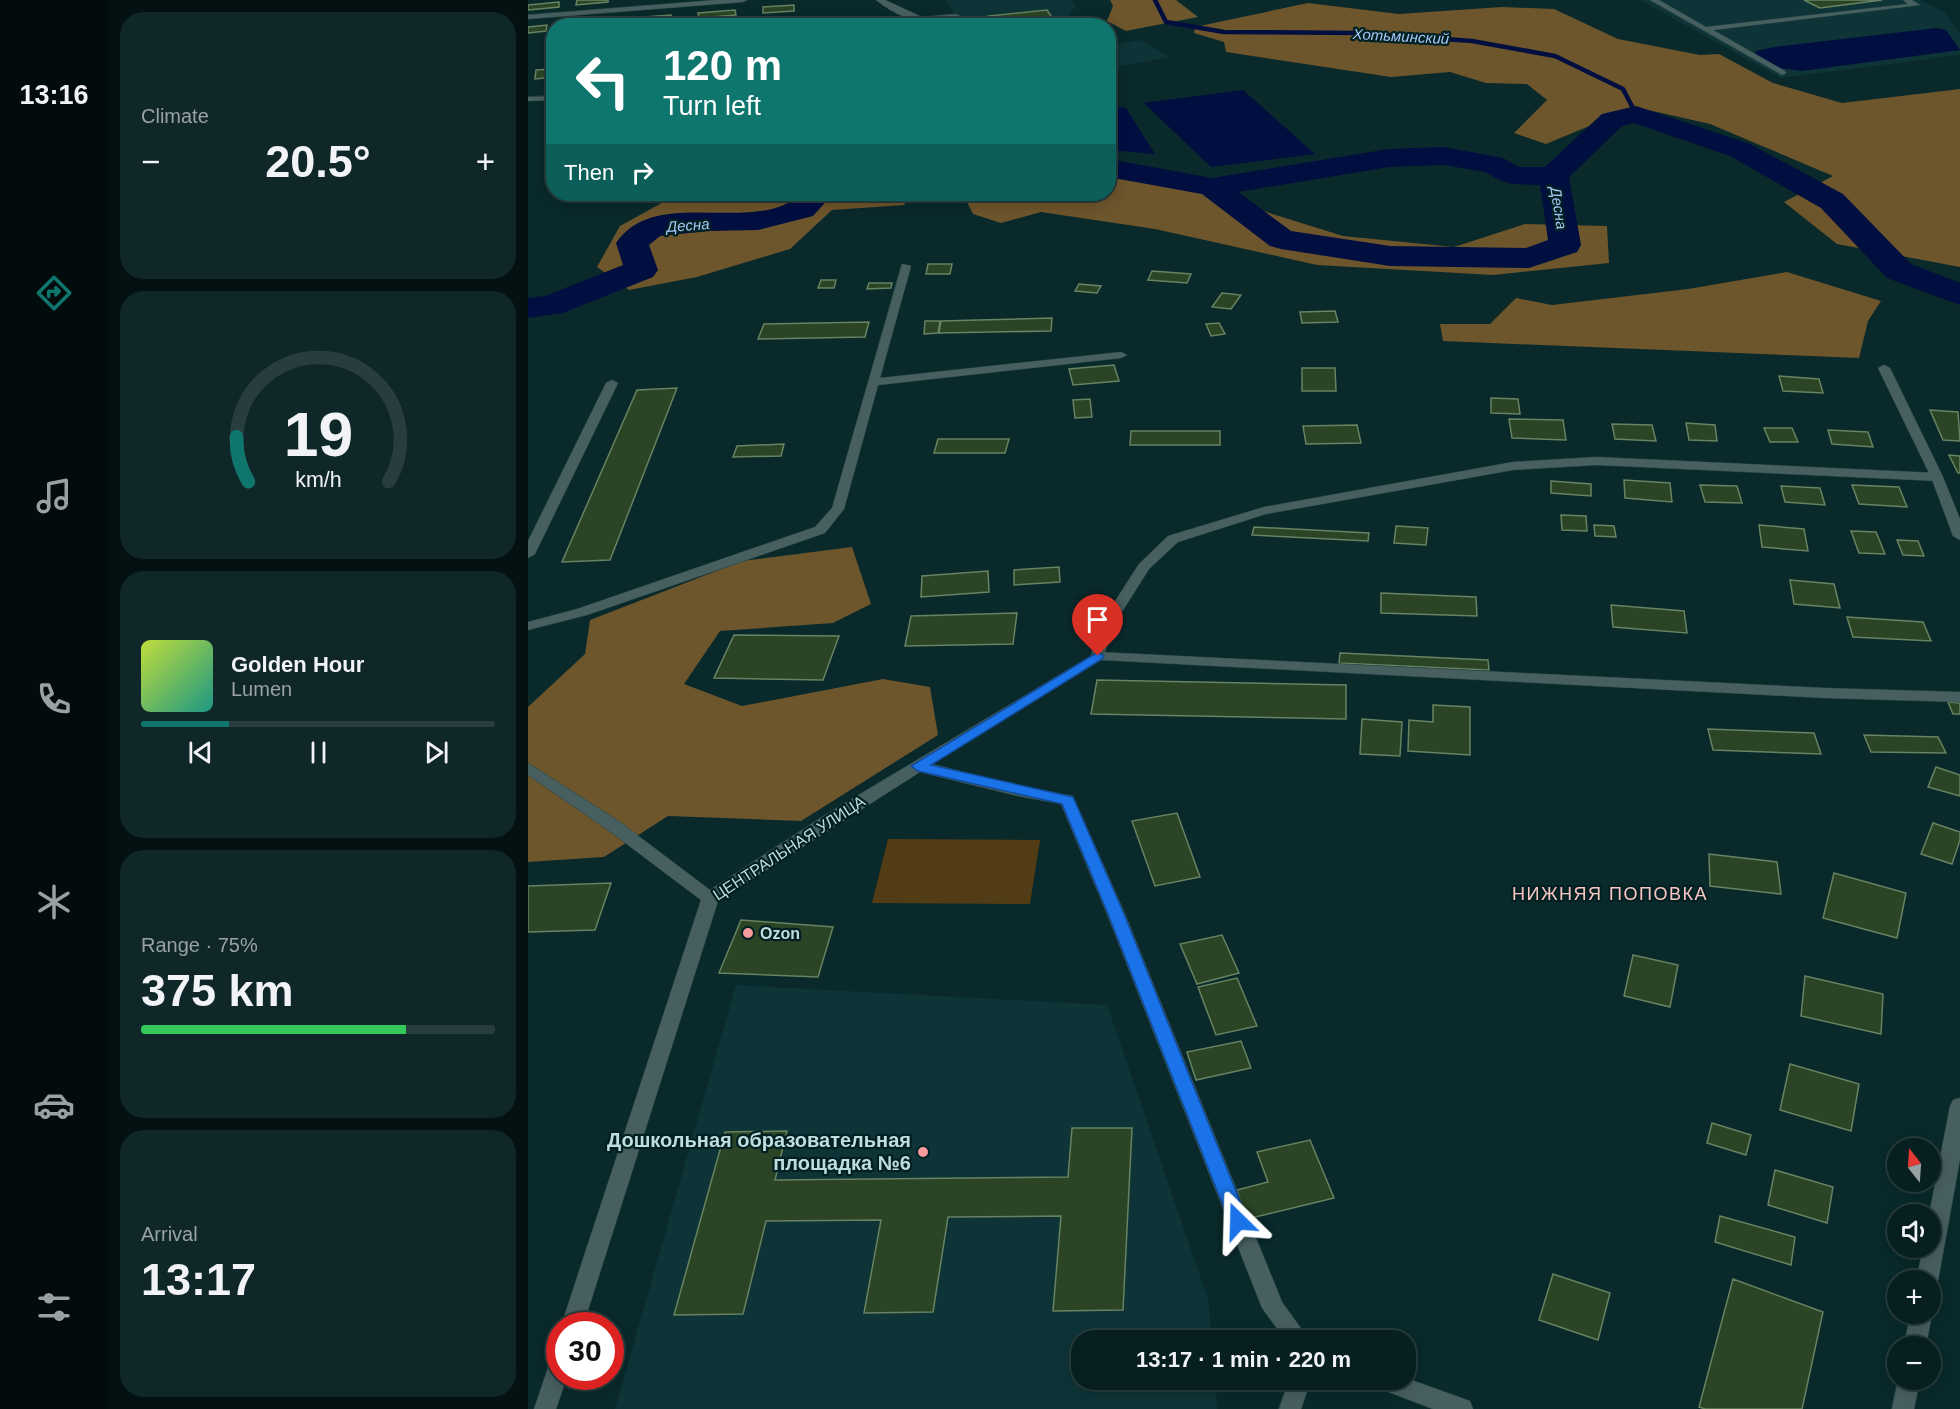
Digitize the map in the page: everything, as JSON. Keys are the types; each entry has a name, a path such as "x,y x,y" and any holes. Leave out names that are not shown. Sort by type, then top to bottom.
{"street":[{"path":"528,17 743,0"},
{"path":"880,0 904,14 919,18 956,16"},
{"path":"1654,0 1782,73"},
{"path":"1705,29 1916,5 1907,0"},
{"path":"904,14 906,18"},
{"path":"528,99 546,98"},
{"path":"528,626 582,612 820,530 838,509 906,266"},
{"path":"874,382 1121,355"},
{"path":"1884,368 1937,477 1960,536"},
{"path":"528,554 612,383"},
{"path":"1937,477 1597,461 1513,466 1264,511 1173,539 1144,567 1106,626 1098,656 1826,693 1960,697"},
{"name":"ЦЕНТРАЛЬНАЯ УЛИЦА","path":"577,1312 710,898 831,819 1098,656"},
{"path":"918,766 1018,791 1067,800 1116,914 1273,1308 1290,1330"},
{"path":"528,768 614,826 710,898"},
{"path":"1929,1270 1960,1106"},
{"path":"545,1409 551,1390"},
{"path":"1290,1409 1297,1390"},
{"path":"1410,1390 1462,1409"},
{"path":"1904,1409 1907,1390"}],"shaded area":[{"path":"945,0 1070,0 1076,6 1067,18 957,18"},
{"path":"1110,0 1176,0 1198,17 1126,31 1116,26 1116,18 1108,18 1113,6"},
{"path":"1640,0 1921,0 1945,13 1960,33 1960,55 1781,78"},
{"path":"1308,3 1399,14 1502,7 1554,9 1618,39 1700,55 1719,54 1773,83 1842,103 1960,89 1960,267 1837,244 1784,202 1833,176 1710,124 1635,107 1546,144 1514,133 1547,100 1527,84 1486,83 1450,72 1391,77 1226,52 1224,42 1194,33 1195,27"},
{"path":"1937,28 1946,30 1960,50 1802,71 1779,68 1755,55 1756,51 1774,47"},
{"path":"1141,40 1170,57 1116,67 1116,44"},
{"path":"1243,90 1315,154 1211,167 1144,103"},
{"path":"1116,107 1126,108 1155,154 1116,151"},
{"path":"1116,176 1193,189 1343,236 1454,247 1525,224 1607,226 1609,263 1493,275 1317,265 1155,229 1041,212 1001,223 973,214 966,201 1116,201"},
{"path":"665,201 904,201 905,205 832,210 790,249 697,277 629,290 597,267 620,226"},
{"path":"1787,272 1881,301 1868,321 1859,358 1443,341 1440,324 1490,324 1516,298 1552,305 1688,289"},
{"path":"852,547 871,604 833,623 720,631 684,684 742,706 883,679 930,687 938,735 801,821 668,816 604,857 528,862 528,707 585,654 590,620 742,561"},
{"path":"888,839 1040,840 1030,904 872,903"},
{"name":"Дошкольная образовательная площадка №6","path":"736,985 1107,1005 1208,1299 1211,1330 1071,1330 1071,1390 1216,1390 1217,1409 615,1409 620,1390 624,1390 624,1377"}],"building":[{"path":"577,0 608,0 608,2 576,5"},
{"path":"1804,0 1882,0 1820,8"},
{"path":"559,2 559,7 528,10 528,5"},
{"path":"794,5 794,11 763,13 763,7"},
{"path":"735,10 736,15 699,18 698,13"},
{"path":"1047,10 1052,18 989,18 988,16"},
{"path":"671,15 672,18 630,18"},
{"path":"546,25 546,31 528,33 528,27"},
{"path":"546,69 546,78 535,79 536,70"},
{"path":"928,264 952,264 950,274 926,274"},
{"path":"1152,271 1191,274 1187,283 1148,280"},
{"path":"821,280 836,280 834,288 818,288"},
{"path":"869,283 892,283 891,288 867,289"},
{"path":"1079,284 1101,286 1097,293 1075,291"},
{"path":"1222,293 1241,295 1231,309 1212,307"},
{"path":"1335,311 1338,322 1302,323 1300,312"},
{"path":"1052,318 1051,331 939,333 941,321"},
{"path":"925,321 940,321 938,333 924,334"},
{"path":"869,322 865,337 758,339 764,324"},
{"path":"1219,323 1225,334 1211,336 1206,324"},
{"path":"1114,365 1119,381 1073,385 1069,369"},
{"path":"1302,368 1335,368 1336,391 1302,391"},
{"path":"1779,376 1819,379 1823,393 1783,391"},
{"path":"677,388 610,560 562,562 637,390"},
{"path":"1491,398 1518,399 1520,414 1491,413"},
{"path":"1090,399 1092,417 1075,418 1073,400"},
{"path":"1930,410 1958,412 1960,441 1943,440"},
{"path":"1509,419 1563,420 1566,440 1512,438"},
{"path":"1686,423 1715,425 1717,441 1689,440"},
{"path":"1612,424 1652,425 1656,441 1615,439"},
{"path":"1357,425 1361,443 1306,444 1303,426"},
{"path":"1764,428 1792,428 1798,442 1770,442"},
{"path":"1828,430 1868,432 1873,447 1832,444"},
{"path":"1131,431 1220,431 1220,445 1130,445"},
{"path":"938,439 1009,439 1005,453 934,453"},
{"path":"784,444 781,456 733,457 737,446"},
{"path":"1949,455 1960,456 1960,473 1958,473"},
{"path":"1624,480 1670,483 1672,502 1625,498"},
{"path":"1551,481 1591,484 1591,496 1551,493"},
{"path":"1700,485 1737,486 1742,503 1705,502"},
{"path":"1852,485 1899,487 1907,507 1859,504"},
{"path":"1781,486 1820,488 1825,505 1785,502"},
{"path":"1561,515 1586,516 1587,531 1562,530"},
{"path":"1594,525 1614,526 1616,537 1595,536"},
{"path":"1759,525 1804,529 1808,551 1762,547"},
{"path":"1396,526 1428,528 1426,545 1394,543"},
{"path":"1254,527 1369,533 1368,541 1252,535"},
{"path":"1851,531 1876,532 1885,554 1859,553"},
{"path":"1897,540 1918,541 1924,556 1903,555"},
{"path":"1059,567 1060,582 1014,585 1014,570"},
{"path":"988,571 989,592 921,597 922,576"},
{"path":"1790,580 1834,584 1840,608 1794,604"},
{"path":"1381,593 1476,597 1477,616 1381,613"},
{"path":"1611,605 1684,611 1687,633 1613,627"},
{"path":"1017,613 1013,644 905,646 911,616"},
{"path":"1847,617 1923,622 1931,641 1853,637"},
{"path":"734,635 839,636 823,680 714,678"},
{"path":"1340,653 1488,660 1489,670 1339,663"},
{"path":"1097,680 1346,685 1346,719 1091,714"},
{"path":"1948,702 1960,703 1960,714 1953,714"},
{"path":"1433,705 1470,707 1470,755 1408,751 1409,720 1433,722"},
{"path":"1362,719 1402,722 1400,756 1360,754"},
{"path":"1708,729 1814,733 1821,754 1713,750"},
{"path":"1864,735 1938,737 1946,753 1871,752"},
{"path":"1936,767 1960,775 1960,796 1928,787"},
{"path":"1177,813 1200,877 1155,886 1132,821"},
{"path":"1933,823 1960,832 1960,840 1952,864 1921,854"},
{"path":"1709,854 1777,862 1781,894 1710,886"},
{"path":"1834,873 1906,893 1897,938 1823,918"},
{"path":"611,883 595,930 528,932 528,886"},
{"path":"741,920 833,927 818,977 719,973"},
{"path":"1222,935 1239,973 1197,984 1180,944"},
{"path":"1633,955 1678,965 1670,1007 1624,996"},
{"path":"1805,976 1883,994 1881,1034 1801,1016"},
{"path":"1237,978 1257,1026 1216,1035 1198,987"},
{"path":"1241,1041 1251,1068 1196,1080 1187,1052"},
{"path":"1790,1064 1859,1084 1851,1131 1780,1110"},
{"path":"1712,1123 1751,1135 1746,1155 1707,1143"},
{"path":"1072,1128 1132,1128 1123,1310 1053,1311 1061,1216 948,1217 933,1312 864,1313 881,1220 766,1221 743,1314 674,1315 725,1132 787,1131 775,1180 1068,1177"},
{"path":"1310,1140 1334,1198 1247,1219 1237,1190 1268,1182 1257,1152"},
{"path":"1775,1170 1833,1187 1827,1223 1768,1205"},
{"path":"1720,1216 1795,1237 1791,1265 1715,1242"},
{"path":"1553,1274 1610,1293 1598,1340 1539,1320"},
{"path":"1733,1279 1823,1312 1802,1409 1705,1409 1699,1407"}],"waterway":[{"name":"Хотьминский","path":"1155,0 1166,22 1224,32 1360,33 1472,41 1555,56 1623,89 1636,114"},
{"name":"Десна","path":"1554,175 1612,120 1636,114 1740,150 1832,201 1899,271 1960,295"},
{"path":"1212,187 1389,158 1444,156 1493,164 1512,175 1532,177 1554,175"},
{"name":"Десна","path":"1116,169 1212,187"},
{"name":"Десна","path":"1212,187 1281,239 1390,256 1529,258 1565,245 1554,175"},
{"name":"Десна","path":"528,308 551,306 641,270 632,243 651,227 708,221 758,220 802,209 811,201"}],"place":[{"name":"Ozon","path":"748,933"},
{"name":"Дошкольная образовательная площадка №6","path":"923,1152"}],"district":[{"name":"НИЖНЯЯ ПОПОВКА","path":"1610,894"}],"route":[{"path":"1098,656 918,766 1018,791 1067,800 1116,914 1238,1221"}]}
